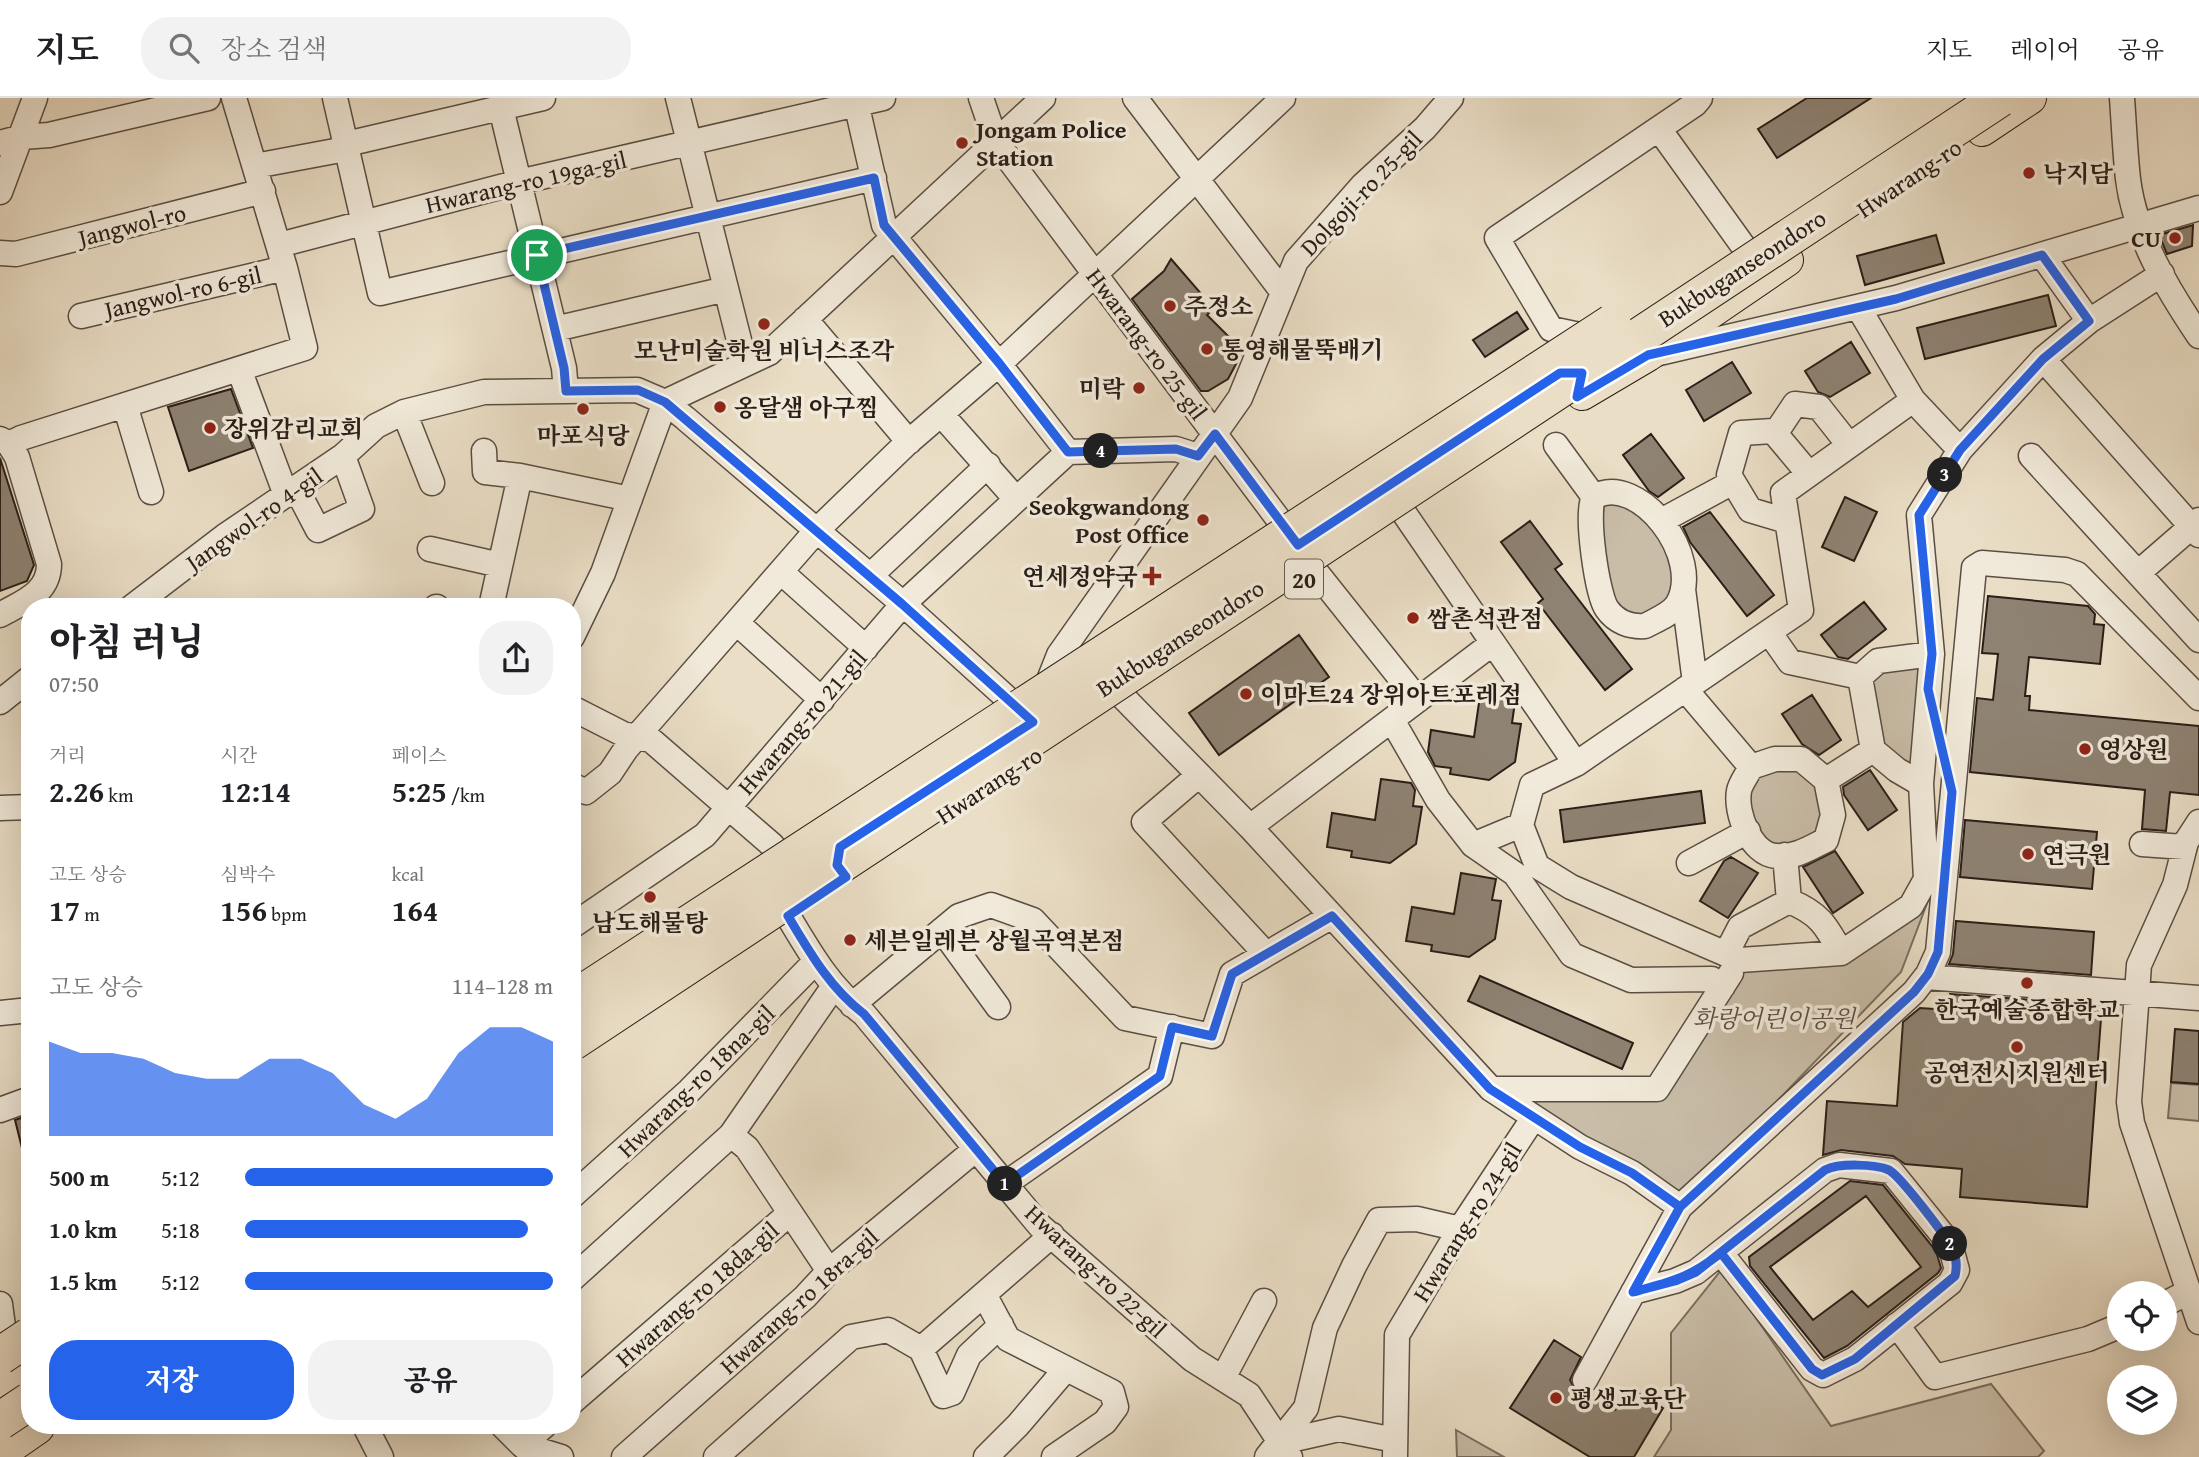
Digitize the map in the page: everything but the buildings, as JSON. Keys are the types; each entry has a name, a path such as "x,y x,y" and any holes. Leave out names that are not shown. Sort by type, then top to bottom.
{"highway":[{"name":"Bukbuganseondoro","path":"581,994 1960,98"},
{"name":"Bukbuganseondoro","path":"581,1036 2000,98"},
{"path":"13,1401 21,1370"}],"main road":[{"name":"Hwarang-ro","path":"581,1013 790,872 843,862 1124,698 1404,513 1569,385 1608,341 1977,98"},
{"name":"Hwarang-ro","path":"581,1046 788,916 843,862 1033,722 1298,545 1569,385 1636,362 2029,98"},
{"path":"1608,341 1601,361 1636,362"}],"street":[{"path":"0,192 11,140 35,98"},
{"path":"11,140 49,135 208,98"},
{"name":"Jangwol-ro 6-gil","path":"5,442 304,348 282,256 234,98"},
{"path":"335,98 380,293 874,178"},
{"path":"255,166 335,151 543,98"},
{"path":"678,98 745,365"},
{"name":"Hwarang-ro 19ga-gil","path":"282,256 363,221 856,102 883,98"},
{"name":"Hwarang-ro 25-gil","path":"982,98 996,142 1298,545"},
{"path":"581,618 603,573 665,402 769,353 1044,98"},
{"path":"1135,98 1282,291"},
{"path":"581,787 610,773 637,737 817,530 1283,98"},
{"path":"1608,341 1551,328 1497,238 1659,129 1700,98"},
{"path":"2122,98 2128,181 2139,225 2162,274 2191,307 2199,336"},
{"name":"Dolgoji-ro 25-gil","path":"1215,434 1240,398 1296,261 1363,185 1425,128 1448,99"},
{"path":"856,102 884,225 999,363 1068,452 1176,449 1198,456"},
{"path":"501,108 555,330 566,391"},
{"path":"1659,129 1746,250"},
{"name":"Jangwol-ro","path":"0,253 16,254 263,191"},
{"path":"1636,362 1858,307 2199,208"},
{"path":"2042,255 2089,321"},
{"name":"Jangwol-ro 6-gil","path":"81,316 282,256"},
{"path":"1913,400 1783,493 1801,610 1576,764 1532,785 1521,825 1537,866 1571,887 1733,957 1841,953 1910,906 1926,878 1921,784 1932,654 1919,515 1960,450 2043,359 2089,321 2162,274"},
{"path":"555,330 726,289"},
{"path":"1858,307 1913,400 1960,450"},
{"path":"805,319 909,442"},
{"path":"2043,359 2197,527 2138,573"},
{"path":"239,369 283,487 296,488"},
{"name":"Jangwol-ro 4-gil","path":"144,598 225,536 342,456 376,426 404,412 484,392 638,390 665,402 870,576 1033,722"},
{"path":"1775,433 1795,404 1819,407 1849,445"},
{"path":"125,405 151,492"},
{"path":"404,412 432,483"},
{"path":"941,414 1016,499"},
{"path":"1787,521 1750,510 1729,475 1741,433 1773,431 1809,474"},
{"name":"Hwarang-ro","path":"1033,722 1059,655 1215,434"},
{"path":"5,442 17,457 49,565 49,575 40,592 30,598"},
{"path":"1556,445 1594,497"},
{"path":"484,451 485,472 520,476 630,499"},
{"name":"Hwarang-ro 21-gil","path":"581,920 705,835 902,604 1068,452"},
{"name":"Jangwol-ro 4-gil","path":"296,488 318,530 362,509 342,456"},
{"path":"2031,456 2199,640"},
{"path":"870,576 988,465"},
{"path":"493,598 520,476"},
{"path":"1661,521 1734,482"},
{"path":"1683,589 1676,606 1646,626 1619,622 1607,609 1591,546 1590,510 1594,497 1618,493 1642,504 1661,521 1680,553 1684,570 1690,686 1751,767"},
{"path":"1404,513 1576,764"},
{"path":"430,549 500,565"},
{"path":"1585,1380 1680,1207 1914,992 1926,977 1938,952 1974,568 1978,564 2057,569 2077,575 2199,698"},
{"path":"781,572 866,648"},
{"path":"1315,572 1418,700"},
{"path":"0,615 21,603"},
{"path":"737,623 822,700"},
{"path":"1769,632 1790,662 1860,677"},
{"path":"1250,827 1493,643"},
{"path":"1860,677 1878,661 1932,654"},
{"path":"1860,677 1873,750 1897,770 1921,784"},
{"path":"0,702 21,685"},
{"path":"1928,689 1952,792"},
{"name":"Hwarang-ro 24-gil","path":"1124,698 1250,827 1490,1089 1534,1117 1461,1229 1397,1335 1395,1448 1339,1429 1279,1452"},
{"path":"581,713 622,734 651,740 772,845 790,872"},
{"path":"1392,720 1438,800 1473,845 1516,874 1572,954 1631,981 1712,979 1723,986"},
{"path":"1826,779 1873,750"},
{"path":"1775,759 1801,759 1826,779 1833,815 1826,839 1801,854 1774,856 1756,846 1739,814 1739,790 1751,767 1775,759"},
{"path":"1199,775 1144,822 1265,953"},
{"path":"0,808 21,807"},
{"path":"2199,822 2184,847 2175,885 2140,958 2129,1113 2199,1321"},
{"path":"1473,845 1521,825"},
{"path":"1689,863 1748,831"},
{"path":"2142,844 2184,847"},
{"path":"1785,855 1789,901"},
{"path":"1490,1089 1657,1089 1723,986 1740,927 1789,901 1809,909 1827,927 1841,953"},
{"path":"852,1005 959,916 990,905 1033,920 1125,1018 1212,1036 1232,974 1332,916"},
{"name":"Hwarang-ro 22-gil","path":"788,916 815,962 834,986 864,1014 1040,1226 1192,1359 1249,1395 1279,1452"},
{"path":"942,930 998,1007"},
{"name":"Hwarang-ro 18na-gil","path":"581,1189 689,1091 815,962"},
{"path":"1926,977 2199,998"},
{"path":"581,1271 731,1135 834,986"},
{"path":"0,1013 21,1011"},
{"path":"1005,1184 1160,1076 1172,1027"},
{"path":"0,1110 21,1102"},
{"path":"1534,1117 1580,1147 1632,1173 1680,1207"},
{"name":"Hwarang-ro 18da-gil","path":"731,1135 747,1148 829,1271"},
{"name":"Hwarang-ro 18ra-gil","path":"624,1457 804,1297 829,1271 976,1149"},
{"path":"1633,1292 1686,1277 1834,1166 1891,1171 1950,1244 1957,1270 1950,1283 1855,1359 1828,1374 1816,1373 1721,1253"},
{"name":"Hwarang-ro 18da-gil","path":"581,1394 790,1213"},
{"path":"1279,1452 1306,1408 1325,1328 1379,1220 1418,1219 1461,1229"},
{"path":"921,1349 1052,1235"},
{"path":"2177,1298 2188,1292"},
{"path":"985,1296 1008,1339 1112,1392 1116,1407 1105,1422 1054,1457"},
{"path":"1223,1378 1264,1301"},
{"path":"0,1304 13,1401"},
{"path":"716,1457 851,1337 888,1330 921,1349 943,1396 952,1393 969,1355 1001,1325"},
{"path":"1897,1325 1935,1377 2088,1339 2107,1331"},
{"path":"986,1457 1018,1425 1065,1370"},
{"path":"369,1434 381,1457"},
{"path":"517,1438 561,1457"}],"green space":[{"path":"1599,494 1655,515 1680,599 1653,622 1619,622 1598,573"},
{"path":"1932,654 1921,784 1873,750 1860,677"},
{"path":"1775,759 1826,780 1826,840 1774,856 1739,815 1751,767"},
{"name":"화랑어린이공원","path":"1931,893 1901,972 1686,1196 1491,1089 1657,1089 1740,960 1841,953"},
{"path":"2171,1083 2199,1085 2199,1121 2168,1118"},
{"path":"1722,1269 1831,1426 1991,1384 2044,1451 2038,1457 1654,1457 1671,1430 1671,1333"},
{"path":"1456,1430 1504,1457 1457,1457"}],"place":[{"name":"Jongam Police Station","path":"962,143"},
{"name":"낙지담","path":"2029,173"},
{"name":"CU","path":"2175,238"},
{"name":"주정소","path":"1170,306"},
{"name":"모난미술학원 비너스조각","path":"764,324"},
{"name":"통영해물뚝배기","path":"1207,349"},
{"name":"미락","path":"1139,388"},
{"name":"옹달샘 아구찜","path":"720,407"},
{"name":"마포식당","path":"583,409"},
{"name":"장위감리교회","path":"210,428"},
{"name":"Seokgwandong Post Office","path":"1203,520"},
{"name":"연세정약국","path":"1152,576"},
{"name":"쌈촌석관점","path":"1413,618"},
{"name":"이마트24 장위아트포레점","path":"1246,694"},
{"name":"영상원","path":"2085,749"},
{"name":"연극원","path":"2028,854"},
{"name":"남도해물탕","path":"650,897"},
{"name":"세븐일레븐 상월곡역본점","path":"850,940"},
{"name":"한국예술종합학교","path":"2027,983"},
{"name":"공연전시지원센터","path":"2017,1047"},
{"name":"평생교육단","path":"1556,1398"}],"route":[{"path":"537,255 564,368 566,391 638,390 665,402 902,604 1033,722 840,847 837,865 846,877 788,916 815,962 845,999 864,1014 1005,1184 1160,1076 1172,1027 1212,1036 1232,974 1332,916 1490,1089 1580,1147 1632,1173 1680,1207 1633,1292 1675,1281 1696,1272 1825,1170 1839,1165 1883,1169 1891,1171 1897,1177 1950,1244 1957,1270 1950,1283 1855,1359 1822,1375 1812,1369 1721,1253 1696,1272 1686,1277 1675,1281 1633,1292 1680,1207 1914,992 1922,984 1938,952 1952,792 1928,689 1932,654 1919,515 1960,450 2043,359 2089,321 2042,255 1896,299 1648,355 1577,397 1582,373 1560,373 1298,545 1215,434 1198,456 1176,449 1068,452 999,363 884,225 874,178 537,255"}]}
